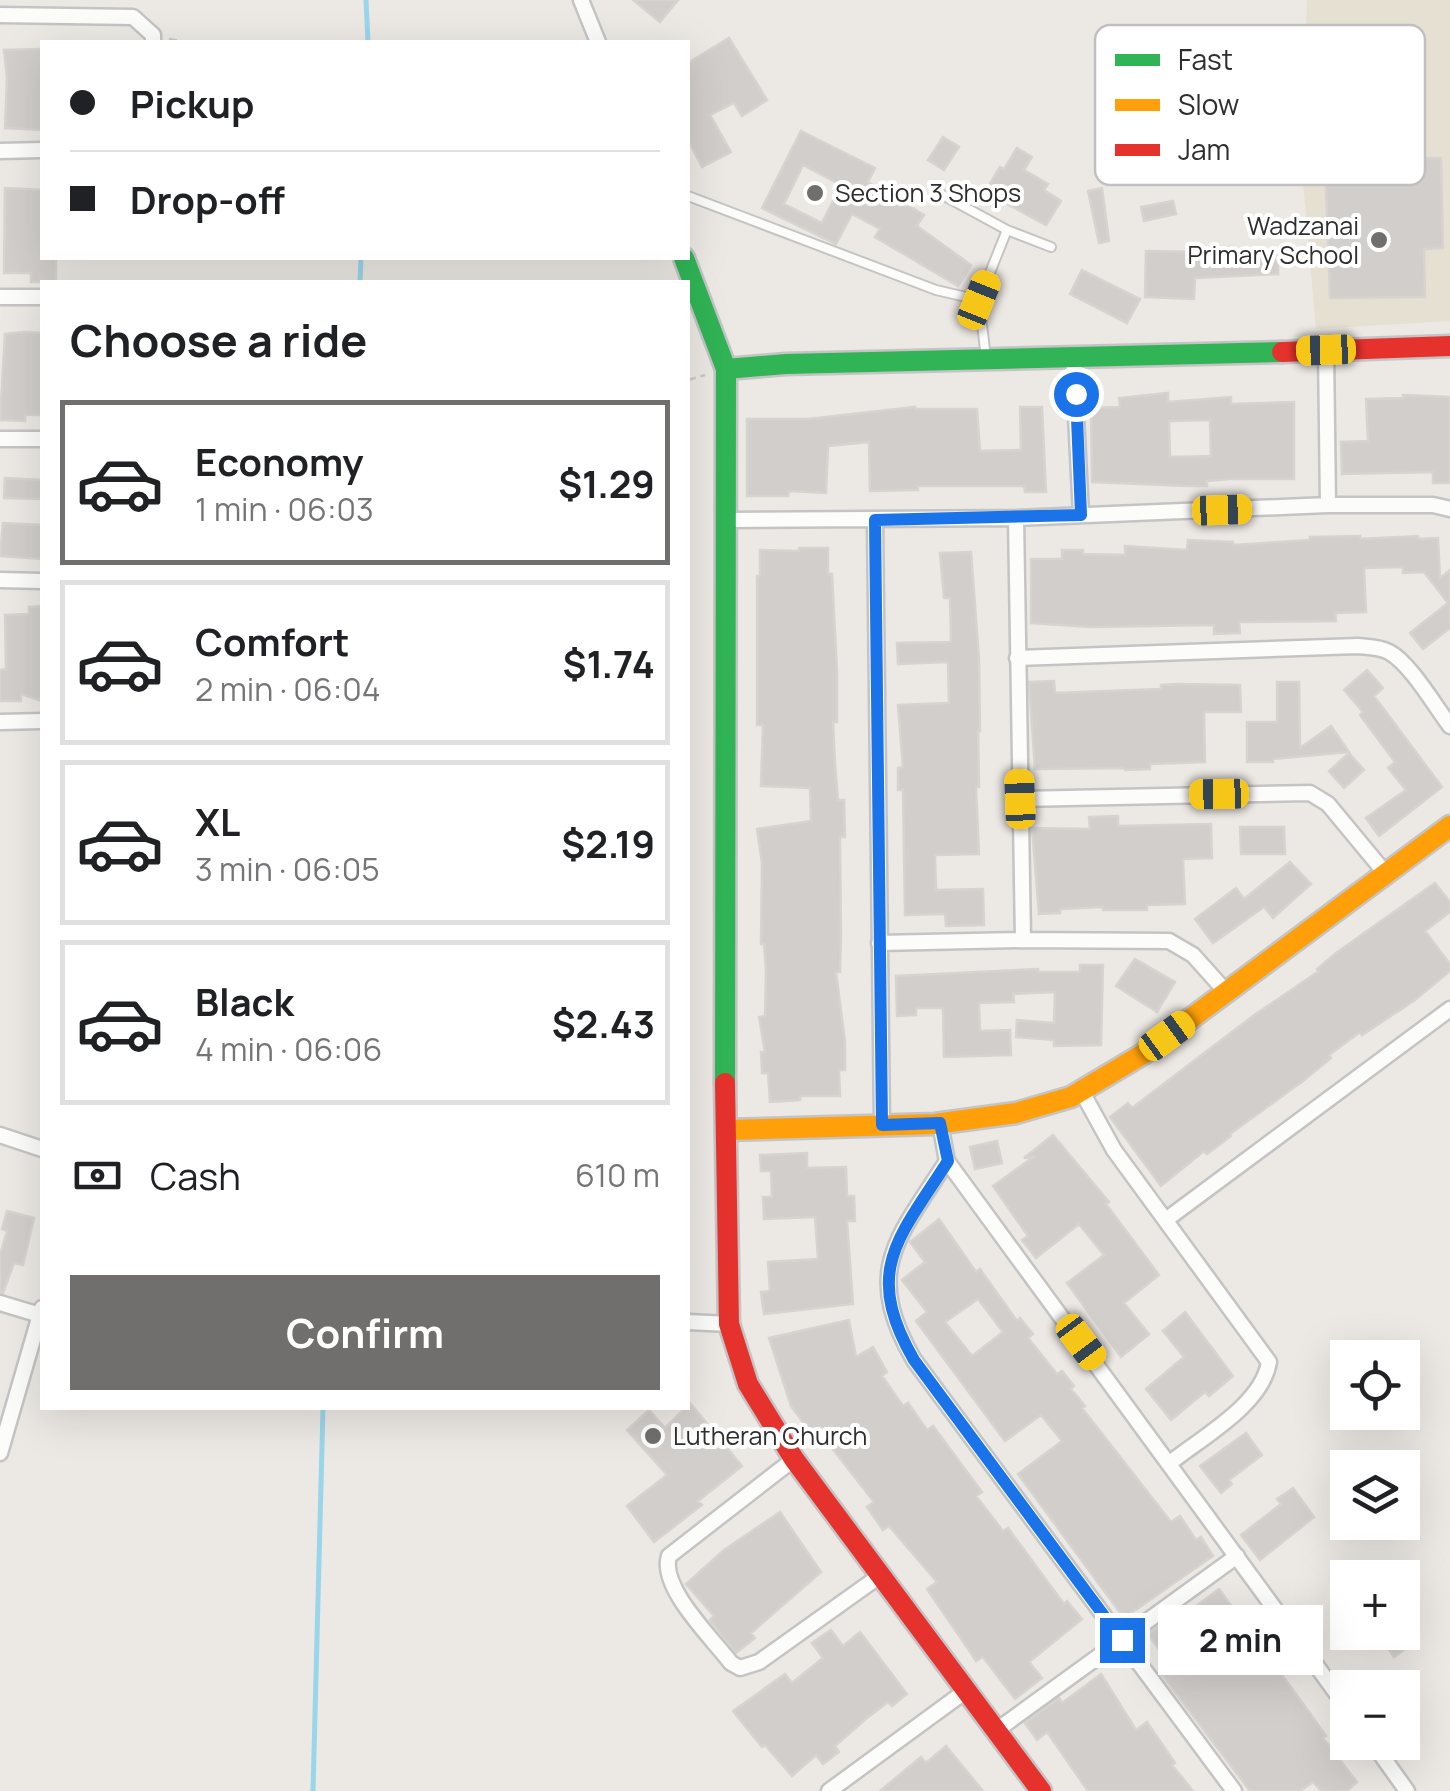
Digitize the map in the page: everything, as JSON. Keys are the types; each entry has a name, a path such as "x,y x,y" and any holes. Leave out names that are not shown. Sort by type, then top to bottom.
{"street":[{"path":"582,0 597,40"},
{"path":"0,15 134,17 153,40"},
{"path":"0,151 40,150"},
{"path":"685,260 726,370 725,1216 730,1324 748,1384 794,1459 1041,1791"},
{"path":"0,297 40,298"},
{"path":"726,370 786,364 1450,346"},
{"path":"1326,350 1328,505"},
{"path":"1074,356 1081,515"},
{"path":"0,439 40,439"},
{"path":"727,520 1016,518 1328,505 1450,508"},
{"path":"1016,518 1022,940"},
{"path":"875,520 882,1125"},
{"path":"0,580 40,581"},
{"path":"1017,658 1376,648 1390,652 1402,662 1450,726"},
{"path":"0,722 40,721"},
{"path":"1020,799 1310,793 1328,804 1386,874"},
{"path":"727,1130 940,1123 1021,1112 1082,1092 1108,1078 1227,993 1450,826"},
{"path":"878,944 1168,941 1193,954 1227,993"},
{"path":"1167,1219 1450,1009"},
{"path":"1082,1092 1114,1150 1269,1362 1261,1388 1251,1399 1170,1462"},
{"path":"940,1123 948,1161 1330,1684"},
{"path":"0,1135 40,1149"},
{"path":"948,1161 893,1251 887,1280 893,1317 914,1360 1234,1791"},
{"path":"0,1303 40,1311"},
{"path":"0,1453 40,1314"},
{"path":"690,1322 730,1324"},
{"path":"794,1459 670,1556 666,1567 674,1590 740,1668 759,1662 881,1575"},
{"path":"997,1730 1237,1556"},
{"path":"829,1791 966,1690"},
{"path":"1384,1760 1406,1791"}],"lane":[{"path":"939,193 1007,230 1051,247"},
{"path":"690,197 936,290 979,300"},
{"path":"986,358 979,300 1007,230"}],"shaded area":[{"path":"1307,0 1450,0 1450,321 1316,329 1303,185 1425,185 1425,25 1306,25"}],"building":[{"path":"633,0 678,0 660,22"},
{"path":"729,38 767,100 742,116 734,103 710,115 731,152 702,167 690,144 690,62"},
{"path":"40,49 40,130 5,128 4,50"},
{"path":"801,131 875,168 868,182 924,215 917,226 971,265 958,286 875,237 880,229 852,214 836,244 762,208","holes":["803,165 841,185 822,223 784,204"]},
{"path":"943,137 959,147 944,170 928,160"},
{"path":"1017,148 1032,157 1024,170 1048,184 1044,190 1061,201 1046,225 985,192"},
{"path":"1425,158 1441,158 1443,248 1424,249 1425,297 1330,298 1326,185 1425,185"},
{"path":"5,188 40,190 40,260 56,260 56,280 31,282 31,273 4,273"},
{"path":"1102,188 1109,241 1099,243 1088,191"},
{"path":"1173,201 1176,214 1144,221 1141,207"},
{"path":"1204,247 1234,247 1234,257 1278,256 1278,274 1195,278 1194,299 1145,297 1146,251 1204,252"},
{"path":"1082,270 1140,299 1127,323 1070,294"},
{"path":"40,333 40,415 25,415 25,421 0,420 5,334"},
{"path":"1168,393 1168,402 1231,397 1231,404 1294,402 1294,479 1230,479 1207,481 1207,486 1092,482 1091,408 1120,407 1119,398","holes":["1210,420 1211,456 1170,457 1169,421"]},
{"path":"1403,395 1450,397 1450,483 1433,483 1433,472 1342,474 1341,442 1368,441 1366,399 1404,398"},
{"path":"915,407 977,409 980,451 1021,450 1020,407 1042,407 1046,492 1025,492 1024,486 917,486 918,490 870,491 869,442 828,446 826,493 789,491 788,496 747,496 747,419 808,419"},
{"path":"5,478 40,480 40,499 4,498"},
{"path":"3,523 40,525 40,559 0,556"},
{"path":"1360,536 1438,538 1440,578 1450,570 1450,628 1423,649 1410,633 1448,603 1424,572 1403,573 1403,567 1364,568 1366,612 1335,613 1336,621 1239,622 1240,633 1214,634 1214,625 1091,627 1031,623 1031,559 1062,559 1062,550 1125,555 1125,546 1187,550 1188,540 1233,545"},
{"path":"828,548 828,574 832,574 837,672 835,764 838,800 844,800 845,837 840,837 840,972 836,972 845,1070 839,1070 840,1096 800,1096 800,1100 770,1102 768,1073 762,1073 761,1052 765,1052 759,1017 765,1016 766,971 761,944 762,863 757,829 811,821 810,788 761,786 763,725 757,725 757,576 760,550"},
{"path":"971,552 979,659 979,854 935,855 936,890 983,889 984,925 946,926 945,914 905,915 898,705 949,703 948,662 898,664 897,643 951,642 950,598 944,598 940,553"},
{"path":"40,606 40,700 21,694 21,701 0,701 0,670 6,669 5,615 29,614 29,607"},
{"path":"1367,670 1383,688 1374,696 1442,787 1379,836 1366,818 1406,790 1388,768 1395,762 1344,690"},
{"path":"1054,681 1055,693 1161,689 1161,685 1178,684 1240,685 1241,712 1204,712 1205,762 1150,764 1150,769 1035,769 1029,682"},
{"path":"1277,682 1299,682 1300,748 1331,726 1349,752 1247,762 1247,722 1277,722"},
{"path":"1349,753 1364,770 1344,788 1329,771"},
{"path":"1118,816 1118,826 1211,824 1212,858 1183,859 1185,904 1147,905 1147,910 1060,909 1060,913 1039,914 1032,828 1090,829 1089,817"},
{"path":"1240,827 1284,827 1285,854 1241,854"},
{"path":"1290,862 1311,884 1273,918 1264,907 1213,943 1195,919 1236,888 1244,899"},
{"path":"1435,883 1450,902 1450,912 1425,931 1450,964 1450,971 1415,1000 1329,1055 1331,1058 1303,1081 1161,1186 1110,1117 1128,1103 1132,1108"},
{"path":"1135,959 1175,982 1157,1012 1116,986"},
{"path":"1080,965 1103,965 1101,1045 1054,1046 1054,1040 1016,1037 1017,1020 1054,1023 1055,992 1013,994 1014,1002 979,1003 980,1031 1010,1030 1011,1055 944,1057 943,1008 916,1008 916,1015 897,1016 896,976 1038,969 1080,972"},
{"path":"1053,1135 1109,1202 1106,1204 1159,1275 1124,1303 1149,1334 1121,1357 1067,1283 1104,1255 1079,1224 1036,1258 1022,1240 1028,1236 993,1186 1035,1156 1024,1158"},
{"path":"997,1141 1002,1163 975,1169 970,1147"},
{"path":"807,1153 807,1168 846,1167 847,1196 854,1196 855,1221 847,1221 853,1304 764,1314 761,1292 770,1291 768,1262 818,1259 815,1217 764,1219 763,1197 772,1197 771,1171 761,1171 760,1155"},
{"path":"7,1211 34,1218 23,1265 14,1263 0,1293 0,1255 7,1231 2,1229"},
{"path":"939,1219 976,1272 980,1269 1017,1321 1020,1318 1033,1334 1028,1338 1057,1374 1062,1371 1074,1386 1071,1389 1085,1406 1082,1408 1171,1522 1180,1516 1213,1556 1124,1618 1018,1474 1062,1441 1041,1415 1005,1441 916,1321 927,1312 902,1280 925,1262 910,1242","holes":["978,1299 1003,1332 972,1356 945,1322"]},
{"path":"1185,1312 1233,1376 1209,1396 1205,1392 1171,1420 1146,1389 1184,1357 1163,1331"},
{"path":"849,1320 856,1357 873,1347 887,1372 882,1376 903,1406 908,1403 927,1430 933,1426 982,1492 976,1496 1003,1531 1008,1528 1064,1604 1067,1601 1082,1619 1029,1662 1042,1678 1015,1699 983,1657 976,1661 927,1589 937,1582 889,1526 883,1530 867,1507 874,1502 825,1439 819,1444 791,1406 769,1338"},
{"path":"690,1403 742,1466 698,1501 702,1505 654,1542 627,1506 667,1475 627,1430 649,1410 665,1428 683,1410 690,1410"},
{"path":"1246,1433 1262,1455 1229,1480 1232,1484 1221,1493 1200,1466"},
{"path":"1293,1488 1314,1517 1260,1560 1241,1535 1281,1504 1277,1499"},
{"path":"780,1512 821,1572 751,1633 755,1638 736,1653 710,1620 714,1616 686,1584 724,1550"},
{"path":"1219,1589 1326,1736 1323,1738 1330,1747 1330,1760 1340,1760 1357,1782 1347,1791 1321,1791 1313,1782 1300,1791 1250,1791 1159,1671 1169,1663 1148,1634 1181,1611 1184,1615"},
{"path":"831,1630 843,1646 860,1632 907,1694 867,1718 835,1746 839,1752 823,1764 816,1755 792,1776 733,1711 785,1674 792,1683 823,1658 812,1643"},
{"path":"1101,1674 1136,1730 1147,1722 1175,1763 1172,1765 1193,1791 1088,1791 1047,1732 1037,1740 1025,1723 1059,1698 1062,1703"},
{"path":"946,1746 983,1791 880,1791 921,1757 926,1763"}],"waterway":[{"path":"366,0 368,40"},
{"path":"360,280 361,260"},
{"path":"313,1791 323,1410"}],"traffic: fast":[{"path":"685,260 726,369 725,1083"},
{"path":"726,369 786,364 1282,352"}],"traffic: slow":[{"path":"727,1130 935,1124 1016,1113 1071,1097 1143,1054 1450,826"}],"traffic: jam":[{"path":"1282,352 1450,346"},
{"path":"725,1083 729,1324 748,1384 794,1459 1041,1791"}],"place":[{"name":"Section 3 Shops","path":"815,193"},
{"name":"Wadzanai Primary School","path":"1379,240"},
{"name":"Lutheran Church","path":"653,1436"}],"route":[{"path":"1076,394 1081,515 875,520 882,1125 940,1123 948,1161 893,1251 887,1270 887,1290 893,1317 914,1360 1122,1640"}]}
